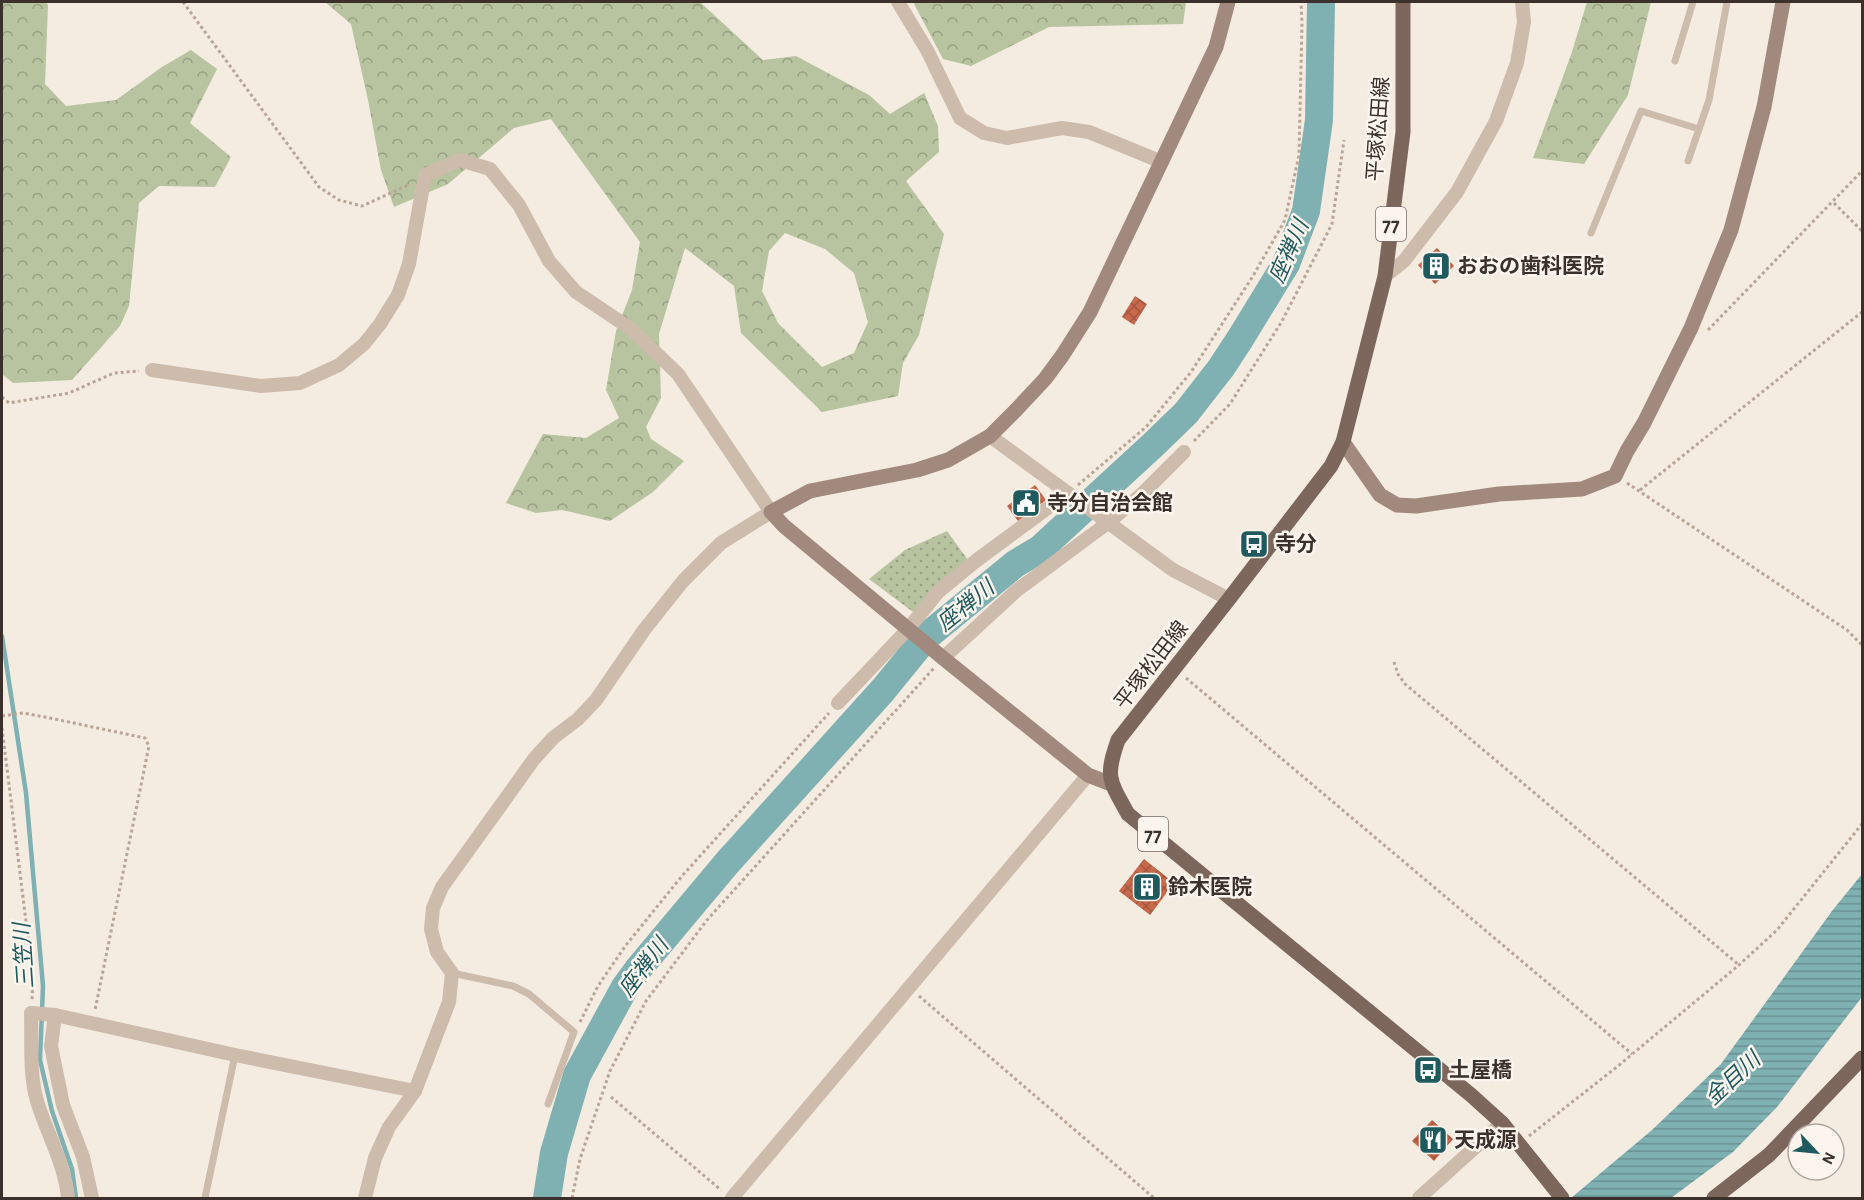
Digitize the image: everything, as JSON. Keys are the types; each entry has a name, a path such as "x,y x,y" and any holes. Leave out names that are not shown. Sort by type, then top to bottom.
{"main road":[{"name":"平塚松田線","path":"1111,784 1111,762 1118,740 1230,599 1331,466 1342,442 1385,276 1403,132 1403,2"},
{"name":"77","path":"1111,784 1128,814 1471,1095 1525,1142 1562,1198"},
{"path":"1714,1198 1769,1155 1863,1058"}],"street":[{"path":"898,2 927,50 960,118 984,133 1007,138 1062,128 1089,132 1162,162"},
{"path":"365,1198 375,1158 389,1127 415,1091 449,1002 452,973 437,952 431,929 433,908 441,887 534,759 553,738 578,719 596,700 644,630 683,581 721,543 810,491 917,470 948,460 990,436 1045,379 1090,312 1216,47 1228,2"},
{"path":"1385,276 1404,261 1457,192 1496,122 1517,63 1524,22 1522,2"},
{"path":"1342,442 1380,495 1396,505 1416,506 1499,494 1582,489 1615,476 1691,328 1731,230 1764,107 1783,2"},
{"path":"152,370 261,387 300,383 339,365 364,344 399,295 409,264 425,175 460,160 490,169 519,205 549,261 576,292 631,328 678,374 771,512 784,526 1088,775 1111,784"},
{"path":"990,436 1173,570 1230,599"},
{"path":"943,658 1016,591 1143,494 1184,452"},
{"path":"838,703 909,628 938,592 977,560 1068,493"},
{"path":"727,1195 909,987 1088,775"},
{"path":"68,1198 66,1181 37,1100 32,1071 31,1013 55,1015 235,1055 415,1091"},
{"path":"55,1015 51,1046 63,1105 83,1157 92,1198"},
{"path":"1419,1198 1502,1123"}],"lane":[{"path":"1676,61 1693,2"},
{"path":"1688,161 1709,100 1727,2"},
{"path":"1591,233 1641,111 1699,129"},
{"path":"452,973 513,986 529,994 574,1032 548,1104"},
{"path":"205,1198 235,1055"}],"path":[{"path":"183,2 319,187 339,200 362,206 399,190 425,175"},
{"path":"1068,493 1146,427 1191,372 1253,276 1285,220 1299,154 1301,2"},
{"path":"1184,452 1230,404 1282,321 1332,224 1344,140"},
{"path":"1703,335 1863,171"},
{"path":"1833,203 1863,231"},
{"path":"1863,312 1640,490 1847,630 1863,645"},
{"path":"2,397 9,403 69,393 114,373 152,370"},
{"path":"572,1198 580,1159 610,1071 646,1000 707,920 943,658"},
{"path":"1394,662 1405,684 1739,965"},
{"path":"1175,668 1632,1054"},
{"path":"574,1032 598,986 626,945 682,876 838,703"},
{"path":"2,716 23,713 145,738 149,746 92,1023"},
{"path":"2,728 33,978 31,1013"},
{"path":"1525,1142 1739,965 1777,930 1863,824"},
{"path":"909,987 1154,1198"},
{"path":"611,1097 727,1195"}],"green space":[{"path":"2,2 46,2 48,5 45,84 66,106 116,100 162,67 191,50 217,69 190,123 231,157 215,187 159,186 139,203 129,306 120,326 72,380 13,383 2,374"},
{"path":"325,2 700,2 763,60 796,56 869,95 890,114 924,93 938,126 939,152 906,181 944,234 919,335 903,363 898,396 822,412 741,333 734,286 685,248 659,334 661,398 646,427 651,439 684,461 653,492 610,521 562,510 536,513 506,503 543,434 586,438 619,418 606,390 616,331 632,290 640,242 551,119 514,128 448,184 394,207 381,170 351,24","holes":["785,233 825,249 854,273 868,322 854,353 822,367 778,323 762,291 769,251"]},
{"path":"913,2 1186,2 1183,24 1049,27 971,66 943,59"},
{"path":"1587,2 1651,2 1628,95 1584,164 1533,158 1571,55"},
{"path":"947,531 968,560 913,612 869,579 905,550"}],"water":[{"name":"金目川","path":"1862,874 1862,997 1777,1107 1733,1152 1671,1198 1571,1198 1652,1130 1721,1064 1832,911"}],"building":[{"name":"おおの歯科医院","path":"1437,248 1454,266 1435,284 1418,265"},
{"path":"1135,296 1147,304 1134,325 1122,317"},
{"name":"寺分自治会館","path":"1035,485 1046,500 1018,521 1007,506"},
{"name":"鈴木医院","path":"1144,859 1174,883 1150,915 1119,891"},
{"name":"天成源","path":"1432,1120 1453,1139 1434,1161 1412,1141"}],"waterway":[{"name":"座禅川","path":"547,1198 554,1153 577,1075 625,987 639,968 727,863 883,690 927,636 1015,564 1040,549 1154,444 1186,413 1240,339 1286,264 1306,211 1319,120 1321,2"},
{"name":"三笠川","path":"2,636 26,793 43,986 40,1060 52,1111 72,1169 76,1198"}],"place":[{"name":"おおの歯科医院","path":"1436,266"},
{"name":"寺分自治会館","path":"1026,503"},
{"name":"寺分","path":"1254,544"},
{"name":"鈴木医院","path":"1147,887"},
{"name":"土屋橋","path":"1428,1070"},
{"name":"天成源","path":"1433,1140"}]}
